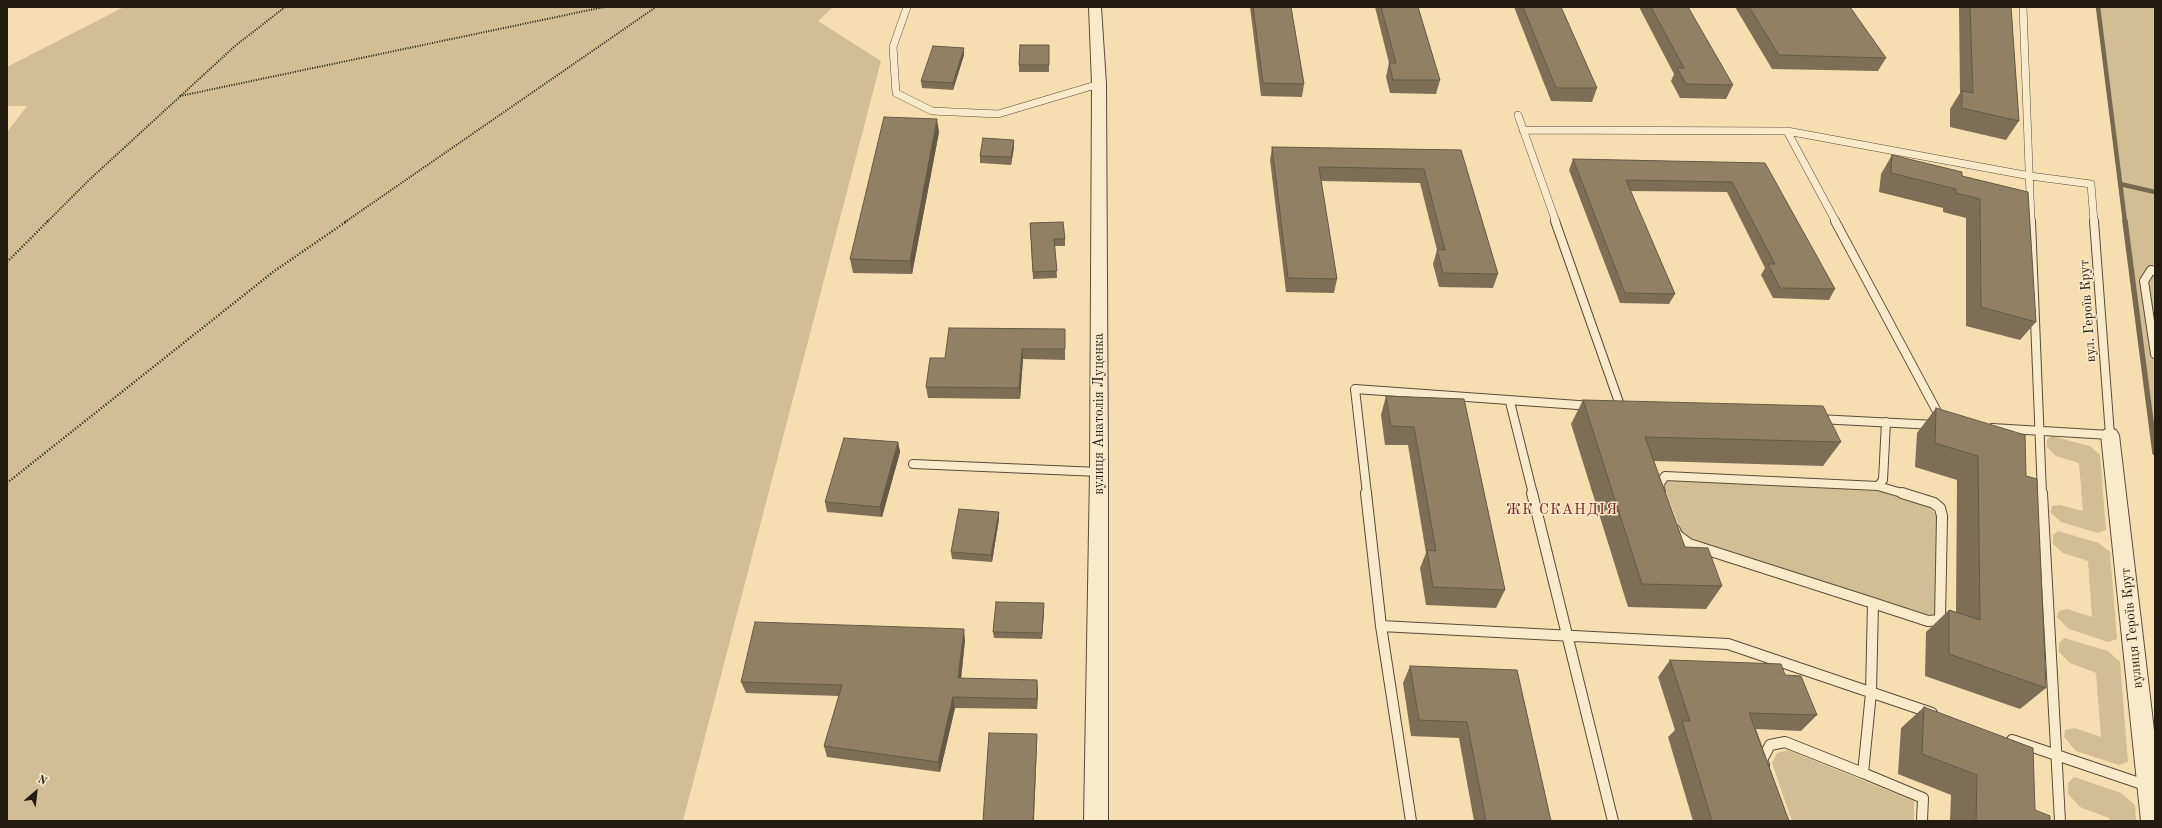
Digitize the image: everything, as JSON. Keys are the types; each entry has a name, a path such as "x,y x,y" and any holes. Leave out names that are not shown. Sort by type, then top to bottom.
{"street":[{"name":"вулиця Анатолія Луценка","path":"1095,7 1099,84 1099,472 1096,821"},
{"name":"вулиця Героїв Крут","path":"2110,435 2153,821"}],"lane":[{"path":"907,7 893,47 896,92 932,111 998,114 1099,84"},
{"path":"2023,7 2040,431 2060,821"},
{"path":"1411,821 1381,626 1355,389 1510,402 1617,408 1518,115"},
{"path":"1523,130 1787,131 2030,176"},
{"path":"1787,131 1945,426 1808,418"},
{"name":"вул. Героїв Крут","path":"2030,176 2091,184 2110,435"},
{"path":"2155,271 2152,270 2144,281 2155,354"},
{"path":"1510,402 1613,821"},
{"path":"1878,486 1883,480 1886,422"},
{"path":"1984,428 2110,435"},
{"path":"913,464 1099,472"},
{"path":"1663,499 1659,485 1665,476 1878,486 1934,503 1940,508 1942,516 1940,620 1928,621 1873,602 1689,544 1677,535 1672,524"},
{"path":"1862,773 1871,693 1873,602"},
{"path":"1381,626 1567,637 1728,644 1946,718"},
{"path":"2005,738 2149,787"},
{"path":"1767,773 1762,760 1770,745 1785,742 1923,798 1922,821"}],"path":[{"path":"7,262 89,180 180,96 235,46 282,11 285,7"},
{"path":"180,96 604,7"},
{"path":"7,483 273,272 656,7"}],"shaded area":[{"path":"124,7 833,7 818,21 881,61 683,821 7,821 7,132 27,106 7,106 7,67"},
{"path":"2098,7 2155,7 2155,453 2132,285"},
{"path":"2051,436 2090,446 2100,455 2106,530 2098,533 2061,522 2050,512 2052,506 2060,505 2083,511 2079,463 2056,456 2047,447 2047,440"},
{"path":"1668,479 1879,491 1930,507 1937,516 1937,618 1933,619 1691,540 1681,532 1664,487"},
{"path":"2058,531 2099,543 2110,552 2117,639 2108,642 2069,629 2057,617 2059,611 2067,609 2092,617 2088,561 2063,553 2053,544 2053,535"},
{"path":"2064,638 2108,651 2120,662 2128,762 2119,765 2076,751 2064,737 2065,730 2075,728 2101,737 2096,673 2070,663 2059,652 2059,643"},
{"path":"1788,750 1914,801 1914,821 1792,821 1772,763 1777,753"},
{"path":"2074,777 2121,793 2135,805 2136,821 2110,821 2109,818 2080,807 2068,794 2068,783"}],"building":[{"path":"1253,7 1291,7 1304,84 1263,83"},
{"path":"1381,7 1418,7 1440,80 1393,80 1389,63 1396,63"},
{"path":"1523,7 1561,7 1597,88 1556,88"},
{"path":"1651,7 1688,7 1733,85 1686,84 1677,68 1684,68"},
{"path":"1749,7 1850,7 1886,58 1779,55"},
{"path":"1970,7 2011,7 2019,121 1962,108 1962,91 1973,93"},
{"path":"1020,45 1049,45 1049,65 1019,65"},
{"path":"933,46 964,48 953,83 921,81"},
{"path":"884,117 937,119 910,261 850,259"},
{"path":"983,138 1014,140 1011,157 980,156"},
{"path":"1272,147 1461,150 1498,274 1443,273 1437,250 1445,250 1424,169 1319,167 1337,279 1288,278"},
{"path":"1892,155 1962,172 1962,176 2028,192 2036,322 1981,307 1980,199 1956,193 1956,189 1891,173"},
{"path":"1573,159 1765,163 1835,289 1780,288 1768,264 1775,264 1732,182 1626,180 1675,294 1625,293"},
{"path":"1063,222 1065,239 1054,239 1057,271 1033,272 1030,223"},
{"path":"949,328 1065,329 1065,349 1022,349 1019,388 926,387 930,358 945,358"},
{"path":"1386,396 1464,399 1505,590 1433,587 1427,550 1436,551 1414,427 1391,426"},
{"path":"1583,400 1823,406 1841,442 1645,437 1685,547 1708,548 1722,586 1642,584"},
{"path":"1936,408 2025,435 2026,476 2037,479 2046,688 1949,654 1949,610 1980,620 1978,456 1935,443"},
{"path":"844,438 898,442 880,507 825,502"},
{"path":"959,509 999,512 991,555 951,552"},
{"path":"996,602 1044,603 1042,633 993,632"},
{"path":"755,622 964,629 958,678 1037,680 1037,699 953,697 938,762 824,746 842,685 741,682"},
{"path":"1670,660 1781,664 1785,675 1801,676 1817,715 1749,713 1789,821 1712,821 1682,721 1690,721"},
{"path":"1410,666 1517,670 1551,821 1486,821 1467,722 1419,720"},
{"path":"1924,707 2033,748 2035,810 2050,816 2050,821 1976,821 1977,775 1922,754"},
{"path":"989,733 1037,734 1033,821 983,821"}],"waterway":[{"path":"2098,7 2120,184"},
{"path":"2120,184 2155,192"},
{"path":"2120,184 2125,222"},
{"path":"2125,221 2155,453"}],"district":[{"name":"ЖК СКАНДІЯ","path":"1562,510"}]}
